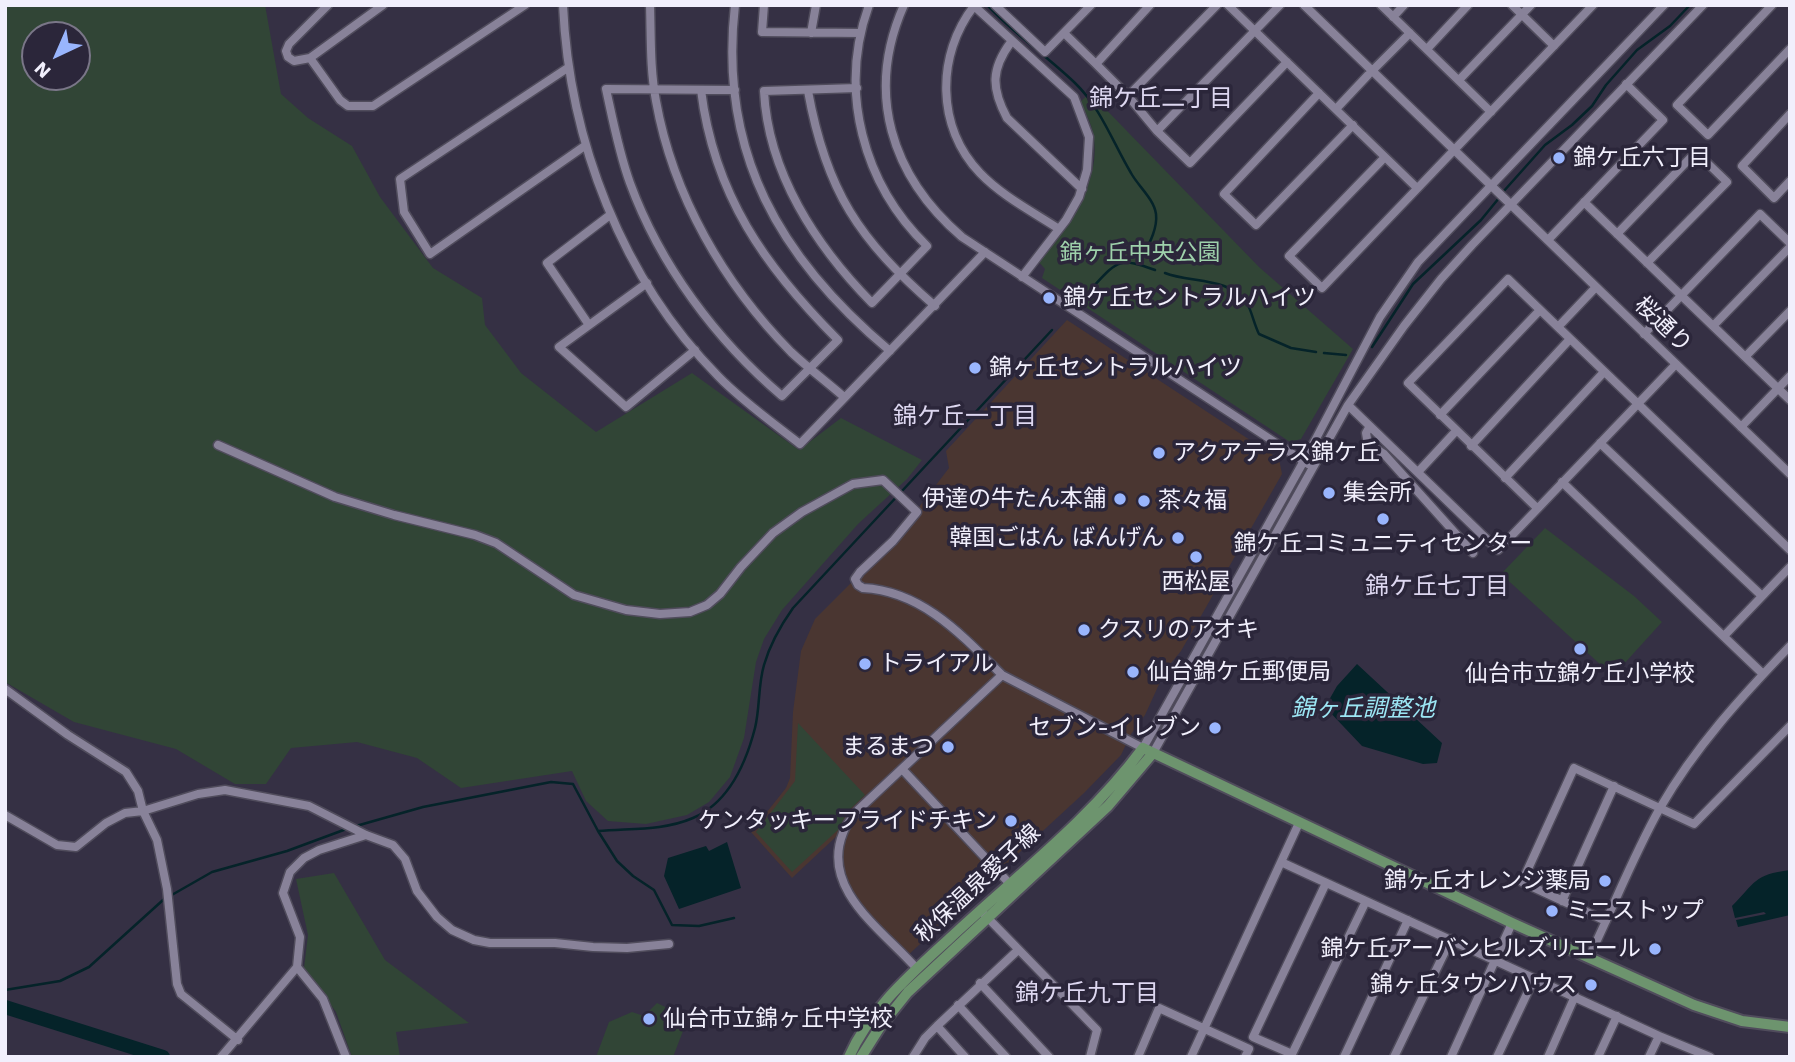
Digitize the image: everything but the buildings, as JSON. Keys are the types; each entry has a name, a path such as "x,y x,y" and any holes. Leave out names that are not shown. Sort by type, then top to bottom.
{"main road":[{"path":"1148,751 1512,923 1715,1013 1742,1021 1790,1027"},
{"name":"秋保温泉愛子線","path":"861,1057 880,1027 908,992 984,914 1009,883 1092,808 1148,751"},
{"name":"秋保温泉愛子線","path":"849,1057 883,1005 917,969 1108,806 1148,751"}],"street":[{"path":"328,5 286,51 288,57 294,61 310,58 383,5"},
{"path":"310,58 340,100 348,106 373,106 525,5"},
{"path":"563,5 569,67 586,145 610,215 647,283 695,350 717,376 747,403 800,444 985,252"},
{"path":"650,5 654,88 662,130 701,230 725,271 755,313 809,367 844,397"},
{"path":"735,5 735,90 737,111 750,166 779,226 805,266 850,317 890,351"},
{"path":"764,5 762,32 861,33"},
{"path":"811,33 816,5"},
{"path":"856,88 764,91 768,125 778,164 797,203 830,257 872,303 927,246 902,220 875,175 859,124 857,62 869,5"},
{"path":"904,5 889,46 886,81 888,115 898,151 919,194 932,210 962,237 1308,464"},
{"path":"995,5 1045,52 1085,7"},
{"path":"1096,64 1150,5"},
{"path":"1128,96 1217,5"},
{"path":"1228,5 1417,188"},
{"path":"1157,131 1280,5"},
{"path":"1304,5 1494,187"},
{"path":"1381,5 1491,112"},
{"path":"1393,16 1404,5"},
{"path":"1427,49 1468,5"},
{"path":"1512,5 1554,46"},
{"path":"1459,80 1531,5"},
{"path":"1385,157 1289,256 1322,288 1593,5"},
{"path":"218,445 334,497 496,543 574,595 626,610 660,614 690,612 707,605 720,594 772,533 802,512 845,488 860,482 883,480 916,512 893,541 860,572 855,579 858,585 905,596 921,604 953,628 1002,675 1148,751 1167,709 1308,464 1380,317 1418,262 1494,187 1664,5"},
{"path":"1308,464 1373,368 1441,279 1509,202 1703,5"},
{"path":"1772,5 1677,105 1708,135 1790,50"},
{"path":"1022,277 1059,229 1072,212 1087,170 1089,136 1074,97 974,6 959,28 948,62 946,95 953,129 965,154 986,179 1059,229"},
{"path":"1064,33 1128,96 1157,131 1190,163 1287,62"},
{"path":"1336,109 1409,33"},
{"path":"1011,42 1002,53 995,72 995,88 1001,108 1007,118 1082,189"},
{"path":"569,67 400,179 404,212 430,254 586,145"},
{"path":"1548,240 1663,120 1626,84"},
{"path":"701,90 717,161 752,238 781,279 838,340 782,396 730,347 673,269 631,185 616,138 606,89 735,90"},
{"path":"808,90 820,144 839,191 869,242 900,276 935,306"},
{"path":"1319,93 1224,194 1256,225 1353,125"},
{"path":"1790,114 1742,166 1774,198 1790,181"},
{"path":"1617,234 1696,152 1727,182 1647,263"},
{"name":"桜通り","path":"1494,187 1790,474"},
{"path":"1584,202 1790,400"},
{"path":"1644,334 1760,214 1790,245 1713,326"},
{"path":"589,325 547,263 610,215"},
{"path":"1537,508 1408,383 1508,279 1790,550"},
{"path":"647,283 559,347 626,407 695,350"},
{"path":"1558,327 1596,287"},
{"path":"1440,415 1540,310"},
{"path":"1745,357 1790,311"},
{"path":"1471,446 1570,339"},
{"path":"1348,405 1498,550 1676,364"},
{"path":"1505,478 1604,372"},
{"path":"1741,427 1790,376"},
{"path":"1370,426 1366,433 1368,444 1384,454 1473,553"},
{"path":"1419,472 1456,431"},
{"path":"1600,443 1762,596"},
{"path":"1562,482 1763,674"},
{"path":"1724,636 1790,567"},
{"path":"1588,957 1661,808 1703,743 1790,646"},
{"path":"917,969 861,912 847,893 838,847 844,830 858,810 1002,675"},
{"path":"5,689 68,735 126,772 138,791 143,811 158,840 170,902 177,984 181,993 238,1040"},
{"path":"1606,921 1522,882 1574,768 1694,824 1788,732"},
{"path":"902,769 1009,883"},
{"path":"1562,901 1614,786"},
{"path":"5,815 57,845 76,847 106,823 125,813 143,811 198,794 225,790 309,806 393,845 405,859 425,904 452,930 474,940 490,943 555,943 627,948 669,944"},
{"path":"1191,1057 1299,823"},
{"path":"221,1057 297,967 300,937 283,892 290,872 304,858 363,833"},
{"path":"1281,862 1704,1056"},
{"path":"1326,883 1253,1037 1292,1054 1366,901"},
{"path":"984,914 1097,1030 1090,1057"},
{"path":"1344,1057 1408,920"},
{"path":"1451,1057 1512,923"},
{"path":"1394,1057 1451,939"},
{"path":"917,1055 937,1026 1018,950"},
{"path":"297,967 323,999 346,1057"},
{"path":"1497,1057 1534,979"},
{"path":"980,983 1049,1057"},
{"path":"1548,1057 1575,996"},
{"path":"958,1005 1006,1057"},
{"path":"1138,1057 1159,1008 1249,1049 1245,1057"},
{"path":"1598,1057 1617,1016"},
{"path":"937,1026 965,1057"},
{"path":"1649,1057 1659,1036"}],"shaded area":[{"path":"1067,320 1279,459 1282,474 1181,651 1166,669 1145,715 1131,734 1121,755 1084,793 906,957 861,912 841,872 840,833 792,878 751,832 786,788 790,778 793,712 801,651 815,619 893,541 949,468 946,451"}],"green space":[{"path":"5,5 265,5 281,94 308,118 352,146 380,197 433,268 482,298 485,325 521,373 596,432 692,373 799,450 841,418 922,460 907,479 858,524 782,610 764,639 756,662 744,738 730,777 709,802 687,815 646,824 608,821 586,801 572,771 461,788 417,758 357,742 291,748 266,784 235,784 176,749 74,722 5,682"},
{"name":"錦ヶ丘中央公園","path":"1090,93 1259,267 1353,349 1301,439 1290,442 1042,278 1045,269 1038,261 1080,203 1093,169 1093,133 1080,102"},
{"path":"1545,528 1634,596 1662,622 1613,676 1501,574"},
{"path":"798,723 865,795 847,812 839,829 792,872 756,832 795,781"},
{"path":"334,873 385,960 469,1023 396,1032 400,1057 352,1057 336,1012 304,968 308,935 296,879"},
{"path":"657,1003 688,1018 673,1057 596,1057 609,1022 632,1012 644,1016"}],"water":[{"name":"錦ヶ丘調整池","path":"1357,664 1442,743 1437,763 1423,764 1362,746 1325,707 1337,686"},
{"path":"727,842 741,888 679,909 664,876 668,858 706,846 709,851"},
{"path":"1790,870 1790,915 1738,927 1736,920 1766,914 1764,912 1735,918 1732,906 1751,885 1769,874"}],"waterway":[{"path":"987,5 1084,93 1134,178 1152,203 1156,214 1155,227 1139,264"},
{"path":"1503,192 1545,145 1592,106 1606,85 1637,50 1670,26 1690,5"},
{"path":"1372,347 1413,284 1481,220 1499,198"},
{"path":"1092,288 1120,264 1134,263 1155,270"},
{"path":"1165,273 1231,289 1247,303 1259,334 1291,348 1316,352"},
{"path":"356,826 423,807 551,782 573,784 598,831 670,825 705,811 726,792 741,768 757,720 764,665 776,635 793,608 1052,330"},
{"path":"1324,353 1346,355"},
{"path":"5,990 60,981 89,967 163,900 212,872 287,851 349,828"},
{"path":"598,831 617,861 654,890 672,925 699,926 734,918"},
{"path":"5,1007 163,1057"}],"place":[{"name":"錦ケ丘六丁目","path":"1559,158"},
{"name":"錦ケ丘セントラルハイツ","path":"1049,298"},
{"name":"錦ヶ丘セントラルハイツ","path":"975,368"},
{"name":"アクアテラス錦ケ丘","path":"1159,453"},
{"name":"集会所","path":"1329,493"},
{"name":"伊達の牛たん本舗","path":"1120,499"},
{"name":"茶々福","path":"1144,501"},
{"name":"錦ケ丘コミュニティセンター","path":"1383,519"},
{"name":"韓国ごはん ばんげん","path":"1178,538"},
{"name":"西松屋","path":"1196,557"},
{"name":"クスリのアオキ","path":"1084,630"},
{"name":"仙台市立錦ケ丘小学校","path":"1580,649"},
{"name":"トライアル","path":"865,664"},
{"name":"仙台錦ケ丘郵便局","path":"1133,672"},
{"name":"セブン-イレブン","path":"1215,728"},
{"name":"まるまつ","path":"948,747"},
{"name":"ケンタッキーフライドチキン","path":"1011,821"},
{"name":"錦ヶ丘オレンジ薬局","path":"1605,881"},
{"name":"ミニストップ","path":"1552,911"},
{"name":"錦ケ丘アーバンヒルズリエール","path":"1655,949"},
{"name":"錦ヶ丘タウンハウス","path":"1591,985"},
{"name":"仙台市立錦ヶ丘中学校","path":"649,1019"}],"district":[{"name":"錦ケ丘二丁目","path":"1161,99"},
{"name":"錦ケ丘一丁目","path":"965,417"},
{"name":"錦ケ丘七丁目","path":"1437,587"},
{"name":"錦ケ丘九丁目","path":"1087,994"}]}
